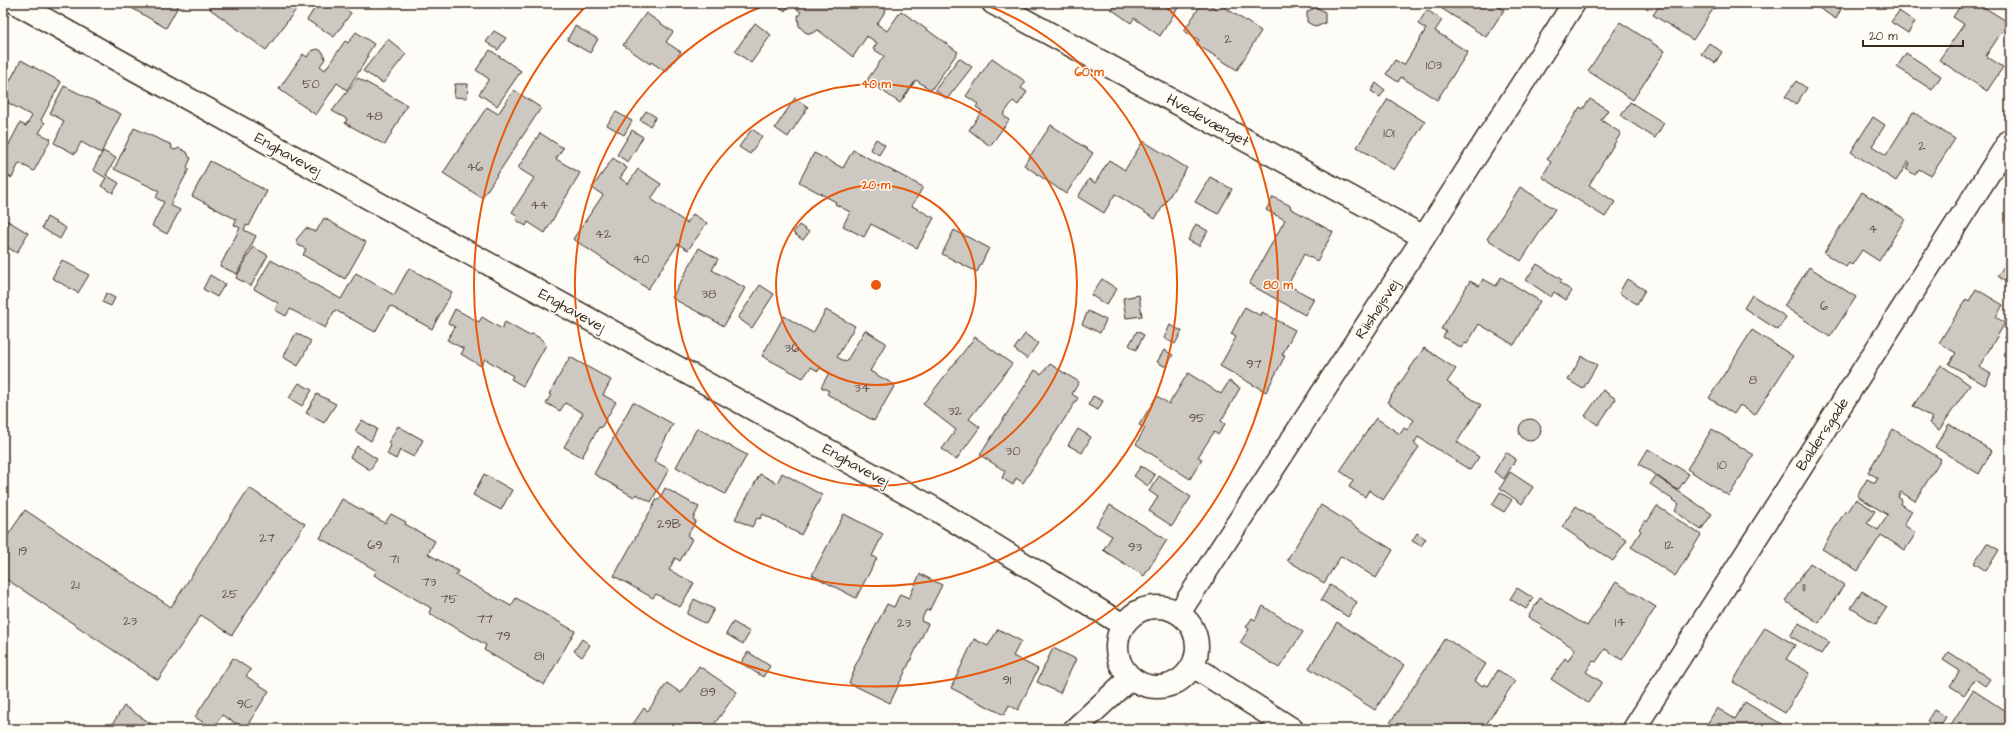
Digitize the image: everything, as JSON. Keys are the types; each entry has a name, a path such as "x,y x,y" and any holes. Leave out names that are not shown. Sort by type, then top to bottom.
{"street":[{"name":"Enghavevej","path":"16,3 137,71 935,509 1123,625"},
{"name":"Hvedevænget","path":"993,3 1424,238"},
{"name":"Riishøjsvej","path":"1179,613 1424,238 1574,3"},
{"name":"Baldersgade","path":"1634,729 2010,140"},
{"path":"1154,607 1168,608 1179,613 1189,622 1196,634 1198,652 1193,666 1180,680 1168,687 1156,688 1142,685 1130,678 1120,662 1117,648 1118,638 1123,625 1142,610 1154,607"},
{"path":"1193,666 1292,729"},
{"path":"1075,729 1130,678"}],"building":[{"path":"123,3 180,3 166,28"},
{"path":"215,3 301,3 266,50 210,9"},
{"path":"318,3 337,3 351,13 334,37 307,20"},
{"path":"775,3 877,3 886,10 877,24 887,31 901,11 958,52 931,90 916,80 900,103 867,80 884,56 873,49 877,43 867,36 853,57 818,30 810,34 805,32 799,26 798,16 801,12 790,4 785,11"},
{"path":"1111,3 1181,3 1160,36 1134,18 1131,23 1111,9 1114,5"},
{"path":"1202,3 1206,3 1218,10 1221,5 1261,31 1237,70 1196,44 1199,40 1184,31"},
{"path":"1433,3 1493,3 1504,10 1486,37"},
{"path":"1661,3 1717,3 1693,40 1653,15"},
{"path":"1822,3 1831,3 1841,9 1836,19 1819,8"},
{"path":"1962,3 1970,3 1976,7 1977,3 2008,22 1986,56 2003,67 1987,91 1939,60 1964,24 1953,17"},
{"path":"1316,7 1325,12 1325,23 1316,27 1307,22 1307,12"},
{"path":"1427,10 1442,20 1435,31 1468,52 1437,100 1401,77 1398,82 1386,74 1395,60 1404,65 1426,29 1418,24"},
{"path":"1899,11 1915,22 1908,33 1891,22"},
{"path":"646,13 673,32 666,42 681,52 666,72 651,62 650,64 623,45"},
{"path":"1620,22 1665,51 1633,100 1588,71"},
{"path":"755,23 771,35 751,63 735,51"},
{"path":"575,26 598,39 590,53 567,40"},
{"path":"494,31 506,38 498,50 486,42"},
{"path":"356,32 374,44 367,55 368,57 347,90 337,83 316,115 279,89 303,54 307,57 311,51 318,49 323,52 325,59 320,66 325,70 345,41 348,43"},
{"path":"388,39 406,54 383,83 363,71"},
{"path":"1709,43 1722,52 1715,63 1701,54"},
{"path":"490,50 521,71 497,106 479,94 489,79 476,70"},
{"path":"1906,53 1941,76 1932,90 1897,67"},
{"path":"959,58 972,67 947,99 935,90"},
{"path":"992,58 1026,82 1021,88 1027,92 1018,105 1013,101 1003,115 1009,120 990,146 969,130 982,111 976,107 978,104 966,96"},
{"path":"21,60 61,82 41,120 45,123 39,133 51,139 34,171 19,163 12,178 3,173 3,156 20,123 26,126 32,116 3,100 3,94"},
{"path":"358,78 407,105 385,145 345,123 347,119 332,111"},
{"path":"1796,81 1807,88 1796,104 1785,97"},
{"path":"1376,83 1385,90 1380,97 1371,91"},
{"path":"455,84 468,84 467,98 454,97"},
{"path":"64,86 121,114 101,153 81,142 75,154 54,143 64,121 50,113"},
{"path":"514,90 541,108 482,198 443,173 487,107 498,114"},
{"path":"795,98 808,107 788,137 775,128"},
{"path":"1388,99 1425,122 1394,170 1357,147"},
{"path":"1590,99 1608,110 1601,120 1621,133 1589,185 1615,202 1605,217 1542,177 1551,162 1547,159 1580,107 1583,109"},
{"path":"1630,102 1664,123 1655,138 1621,116"},
{"path":"646,111 656,117 650,126 640,120"},
{"path":"616,112 632,121 624,135 607,125"},
{"path":"1913,112 1955,139 1931,176 1919,169 1915,175 1906,169 1910,163 1908,162 1896,181 1851,152 1873,117 1885,125 1872,146 1886,155"},
{"path":"1051,125 1093,153 1066,194 1024,165"},
{"path":"134,128 172,145 171,148 175,150 179,148 187,152 191,158 187,167 189,169 170,205 180,210 167,234 152,226 164,202 156,198 159,191 114,169"},
{"path":"752,129 762,136 750,154 739,147"},
{"path":"632,130 643,137 628,162 617,155"},
{"path":"540,133 563,148 556,159 580,173 545,233 528,222 526,226 516,220 518,216 512,212 534,178 518,168"},
{"path":"876,139 885,145 879,155 870,149"},
{"path":"1143,141 1187,168 1155,219 1115,194 1104,213 1078,197 1089,179 1095,183 1109,160 1125,170"},
{"path":"853,150 923,187 912,206 934,218 917,248 871,224 864,237 843,226 850,212 835,204 836,202 799,182 814,153 843,168"},
{"path":"103,151 116,158 106,175 119,183 113,193 101,186 106,178 93,170"},
{"path":"613,158 627,168 620,178 628,184 638,169 661,184 651,199 687,223 693,214 707,223 688,250 678,244 648,289 573,239 603,195 592,188"},
{"path":"210,161 267,191 249,226 246,225 244,230 256,236 237,274 220,266 240,228 234,225 237,220 192,196"},
{"path":"1210,177 1232,189 1218,214 1195,202"},
{"path":"1520,187 1555,209 1521,261 1487,239"},
{"path":"1862,192 1905,219 1879,261 1862,250 1852,265 1849,263 1846,267 1824,253"},
{"path":"1273,197 1291,206 1290,208 1333,232 1317,261 1304,254 1288,285 1314,299 1305,315 1249,284 1285,220 1266,210"},
{"path":"47,217 66,228 60,239 42,228"},
{"path":"3,218 28,233 17,253 3,245"},
{"path":"324,218 366,242 345,279 303,255 306,249 298,245 296,240 306,228 316,232"},
{"path":"1196,224 1208,231 1199,246 1188,240"},
{"path":"799,225 809,232 803,240 793,233"},
{"path":"954,230 989,248 977,272 942,254"},
{"path":"253,247 268,255 251,286 236,278"},
{"path":"699,248 718,259 712,270 745,288 724,326 672,298"},
{"path":"2010,256 2010,286 1998,276"},
{"path":"62,260 89,275 78,293 52,278"},
{"path":"271,260 341,299 356,273 394,295 409,268 452,292 432,329 390,306 375,332 335,310 325,328 290,309 286,316 275,310 278,303 254,289"},
{"path":"1537,264 1562,280 1560,283 1572,291 1566,300 1554,292 1551,297 1526,280"},
{"path":"1809,267 1856,297 1830,337 1784,306"},
{"path":"210,275 225,284 217,297 203,289"},
{"path":"1501,277 1540,301 1514,345 1479,324 1467,344 1465,343 1461,348 1443,337 1446,331 1441,329 1470,281 1479,286 1483,279 1496,286"},
{"path":"1102,279 1117,289 1106,305 1091,295"},
{"path":"1627,279 1645,290 1637,304 1619,293"},
{"path":"760,285 774,294 752,328 738,318"},
{"path":"1976,289 2003,305 1996,317 2005,323 1979,367 1991,374 1985,385 1949,364 1956,353 1939,343 1966,299 1969,301"},
{"path":"106,293 115,298 111,306 102,302"},
{"path":"1139,295 1142,316 1126,318 1123,298"},
{"path":"1752,295 1786,317 1778,330 1744,308"},
{"path":"1245,307 1261,316 1262,312 1295,330 1282,355 1285,356 1266,392 1220,366 1236,337 1231,334"},
{"path":"455,309 479,322 482,317 502,329 505,322 528,335 533,334 541,339 546,345 523,386 511,379 513,376 485,359 481,366 461,354 464,349 447,340 455,327 448,323"},
{"path":"826,310 855,326 837,357 846,362 865,330 886,343 870,371 895,385 874,421 827,394 829,391 821,387 829,373 820,368 818,371 811,367 803,378 762,356 784,316 813,333"},
{"path":"1088,311 1106,320 1100,333 1082,324"},
{"path":"1170,325 1182,331 1175,344 1164,338"},
{"path":"1752,330 1793,356 1755,415 1740,405 1734,414 1709,398"},
{"path":"1137,331 1144,335 1136,350 1129,345"},
{"path":"296,333 311,341 298,366 283,357"},
{"path":"1025,334 1038,343 1027,359 1014,349"},
{"path":"975,337 1012,364 969,419 980,427 956,460 942,449 956,430 923,404"},
{"path":"1424,348 1456,369 1447,382 1481,405 1457,442 1479,457 1470,470 1418,437 1414,443 1419,447 1383,500 1369,490 1365,497 1349,487 1353,480 1340,471 1376,418 1400,434 1404,428 1407,430 1414,420 1387,402"},
{"path":"1164,350 1173,355 1166,367 1157,362"},
{"path":"1582,356 1597,365 1583,389 1568,380"},
{"path":"570,357 611,380 603,395 616,402 601,428 599,427 582,457 564,447 583,413 565,403 560,411 546,403 551,395 549,394"},
{"path":"1050,364 1079,382 1072,394 1078,398 1023,483 1016,478 1013,485 1002,478 1005,471 980,455 1035,370 1041,374"},
{"path":"1941,365 1970,385 1939,430 1929,423 1932,418 1913,406"},
{"path":"1188,373 1221,394 1229,381 1240,388 1221,421 1225,424 1218,435 1214,432 1198,457 1202,459 1190,479 1136,444 1145,428 1139,425 1157,396 1169,404"},
{"path":"299,383 312,390 302,406 289,398"},
{"path":"1603,390 1616,399 1598,425 1585,416"},
{"path":"317,394 336,404 324,423 306,413"},
{"path":"1093,396 1103,401 1098,410 1088,405"},
{"path":"633,402 673,424 654,461 669,469 651,502 636,494 634,497 594,474"},
{"path":"1530,419 1534,420 1540,426 1540,434 1534,440 1530,441 1526,440 1520,434 1519,430 1520,426 1526,420"},
{"path":"362,420 377,429 371,441 355,431"},
{"path":"1949,424 1992,451 1979,474 1935,447"},
{"path":"398,426 423,440 414,457 400,450 396,459 387,454 391,445 388,443"},
{"path":"697,428 747,455 725,494 676,467"},
{"path":"1078,429 1091,437 1082,453 1068,445"},
{"path":"1712,429 1754,455 1729,496 1687,469"},
{"path":"1893,429 1941,459 1915,501 1901,492 1898,497 1902,500 1900,504 1912,511 1904,525 1916,533 1905,550 1881,535 1858,571 1822,549 1846,510 1848,512 1856,499 1875,511 1867,523 1878,530 1888,515 1857,496 1867,479 1875,483 1878,478 1868,472"},
{"path":"357,446 377,459 370,470 350,457"},
{"path":"1648,449 1689,474 1678,490 1639,464"},
{"path":"1506,452 1516,459 1504,479 1494,472"},
{"path":"1141,466 1155,475 1148,486 1134,476"},
{"path":"1510,472 1533,487 1522,504 1500,488"},
{"path":"782,473 822,495 801,535 763,514 760,519 757,518 752,527 735,519 760,474 777,483"},
{"path":"484,474 512,490 501,510 473,495"},
{"path":"1159,476 1191,497 1172,526 1149,511 1158,497 1149,491"},
{"path":"1656,476 1712,514 1701,530 1675,511 1679,504 1650,484"},
{"path":"249,488 305,524 232,635 201,615 158,680 3,577 3,532 8,535 25,510 171,607"},
{"path":"665,488 699,507 693,519 696,521 687,536 692,539 680,561 675,558 669,570 694,583 680,607 656,594 653,598 614,576 657,499 659,500"},
{"path":"1500,492 1512,500 1504,512 1492,505"},
{"path":"342,499 385,523 391,514 406,522 405,524 435,541 428,554 458,571 456,575 511,606 516,598 575,631 544,685 484,650 486,645 429,613 431,608 374,575 377,571 320,538"},
{"path":"1110,505 1167,540 1144,576 1103,550 1112,536 1096,526"},
{"path":"1321,505 1393,550 1376,578 1341,556 1324,583 1287,560"},
{"path":"1576,506 1627,540 1613,561 1562,527"},
{"path":"1657,506 1701,535 1675,576 1631,547 1641,531 1639,529 1645,520 1647,522"},
{"path":"844,514 883,534 872,556 877,558 856,598 812,575"},
{"path":"1417,533 1426,539 1421,546 1412,541"},
{"path":"1987,543 1999,550 1986,571 1974,563"},
{"path":"1810,563 1844,585 1819,623 1785,601"},
{"path":"920,574 942,585 929,611 926,610 921,621 928,624 890,703 849,683 855,669 854,668 887,604 894,607 900,594 909,598"},
{"path":"1616,582 1656,607 1622,660 1605,649 1596,662 1593,661 1586,672 1602,682 1588,703 1551,679 1565,658 1568,661 1575,649 1541,627 1542,625 1528,617 1540,598 1587,626"},
{"path":"1330,585 1357,602 1348,617 1321,600"},
{"path":"1517,588 1533,598 1526,609 1510,599"},
{"path":"1862,591 1887,607 1876,624 1851,608"},
{"path":"694,599 714,609 706,624 687,614"},
{"path":"1263,606 1303,632 1279,668 1240,643 1249,629 1246,627 1252,618 1255,620"},
{"path":"733,622 750,632 743,644 726,634"},
{"path":"1337,622 1404,665 1375,710 1309,668"},
{"path":"1799,623 1829,642 1821,654 1790,636"},
{"path":"1765,627 1795,645 1786,659 1810,673 1785,713 1733,682"},
{"path":"998,629 1021,641 1013,656 1038,669 1018,710 1009,705 1004,715 951,688 974,639 988,646"},
{"path":"1445,638 1486,664 1475,681 1483,686 1484,684 1488,686 1498,670 1515,681 1483,729 1386,729"},
{"path":"582,639 590,645 582,657 574,651"},
{"path":"1053,648 1076,659 1060,693 1037,682"},
{"path":"748,652 770,666 763,677 741,663"},
{"path":"1949,652 1990,679 1985,686 1975,679 1964,695 1950,686 1960,671 1943,660"},
{"path":"233,658 251,670 246,676 269,691 245,729 222,715 213,729 195,717"},
{"path":"699,666 737,692 711,729 635,729 631,727 644,708 648,711 667,683 681,693"},
{"path":"1973,690 2010,714 2010,729 1955,729 1950,726"},
{"path":"1745,702 1786,727 1785,729 1704,729 1717,708 1735,719"},
{"path":"124,706 158,728 109,729"},
{"path":"1934,710 1946,717 1939,728 1927,721"}]}
